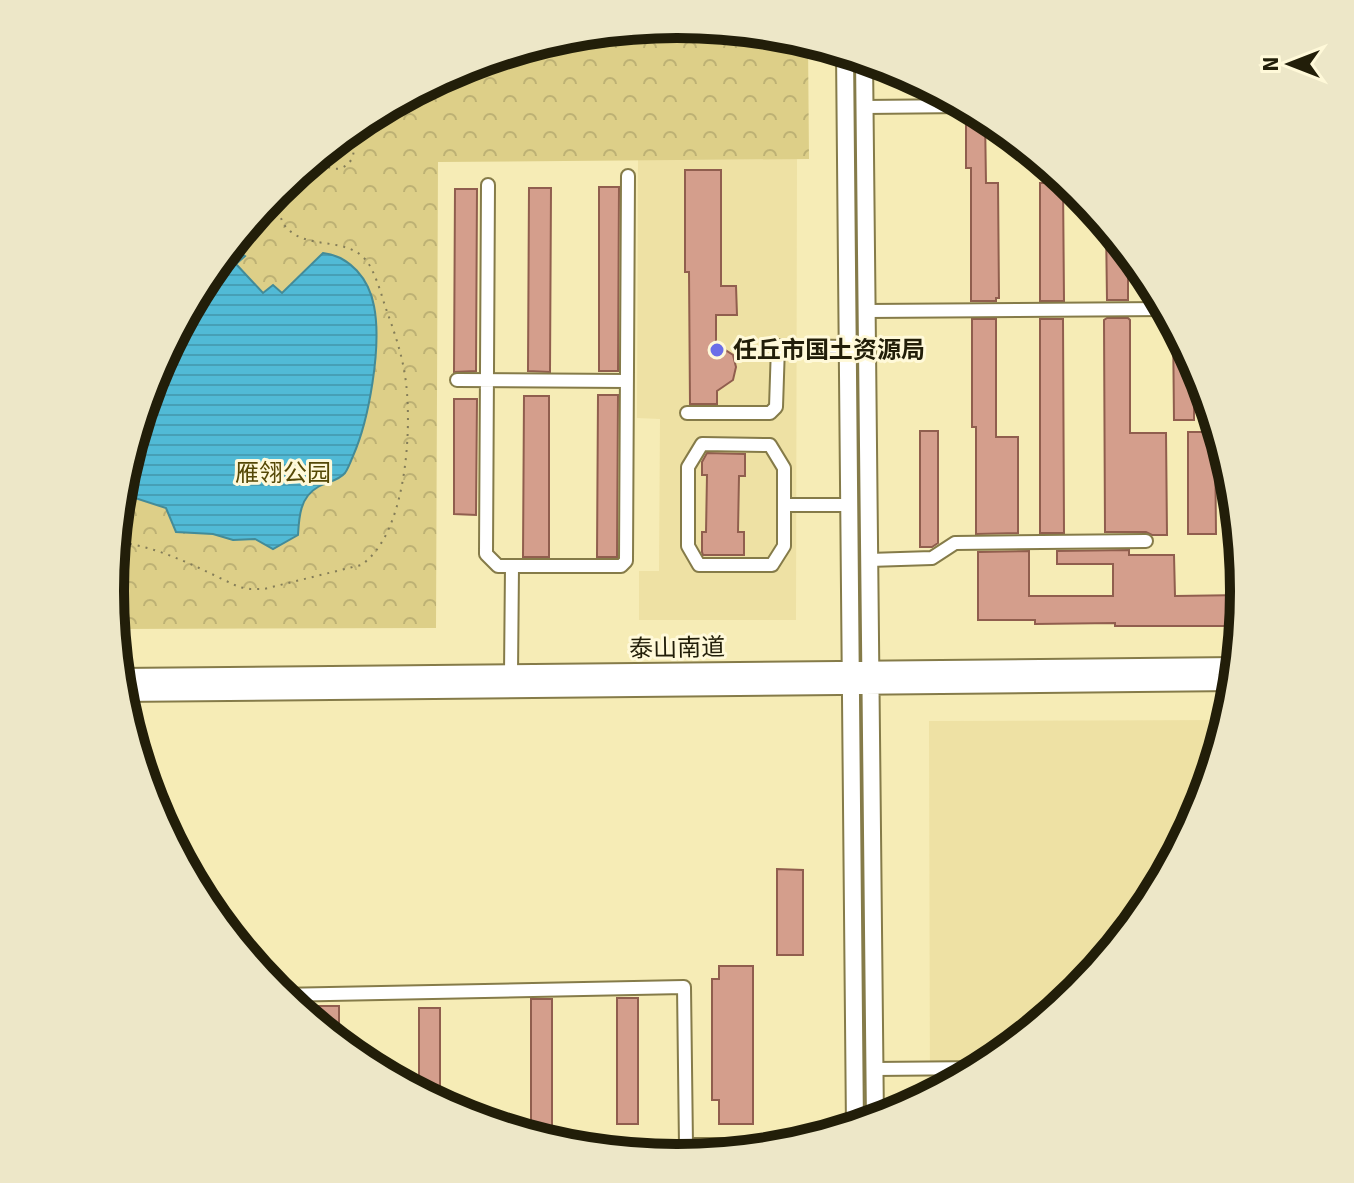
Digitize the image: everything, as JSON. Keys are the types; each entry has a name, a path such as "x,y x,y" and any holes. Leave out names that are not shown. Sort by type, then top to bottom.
{"main road":[{"path":"845,64 855,1116"},
{"path":"864,70 875,1108"},
{"name":"泰山南道","path":"870,678 1226,666"},
{"name":"泰山南道","path":"130,677 511,673 1223,682"},
{"name":"泰山南道","path":"133,693 851,678"}],"lane":[{"path":"864,107 943,106"},
{"path":"488,185 486,554 498,566 621,566 626,561 628,176"},
{"path":"866,311 1152,309"},
{"path":"687,413 770,413 776,407 778,346 848,347"},
{"path":"457,380 627,381"},
{"path":"702,444 770,445 784,468 784,505 784,546 772,565 699,565 688,546 688,467 702,444"},
{"path":"784,505 849,505"},
{"path":"869,560 932,558 955,543 1146,541"},
{"path":"511,673 512,566"},
{"path":"298,995 684,987 686,1145"},
{"path":"874,1069 959,1068"}],"path":[{"path":"126,543 147,548 239,587 264,589 361,565 371,558 381,544 398,506 408,433 406,382 391,320 370,267 361,254 295,234 284,226 278,210 324,166 335,169 347,165 354,155 352,143"}],"shaded area":[{"path":"797,159 796,620 639,620 639,571 659,571 660,419 637,418 638,160"},
{"path":"1215,720 1201,769 1173,836 1137,899 1116,928 1042,1008 985,1052 930,1084 929,721"}],"green space":[{"name":"雁翎公园","path":"641,39 713,39 808,54 809,159 438,162 436,628 125,629 128,519 142,448 181,347 217,284 261,227 312,175 369,131 465,80 534,57"}],"water":[{"path":"240,253 245,256 236,264 263,293 273,285 282,293 323,253 350,264 363,278 374,306 376,341 372,382 364,423 350,463 342,476 307,496 300,515 298,535 273,549 255,539 233,540 213,534 176,532 166,508 132,497 142,448 181,347 217,284 238,255"}],"building":[{"path":"966,119 985,131 986,183 998,183 999,298 996,301 971,301 971,168 966,168"},
{"path":"685,170 721,170 721,286 736,286 737,315 716,315 716,344 733,355 736,367 733,380 717,391 717,404 690,404"},
{"path":"1040,183 1050,183 1063,195 1064,301 1040,301"},
{"path":"599,187 619,187 618,371 599,371"},
{"path":"529,188 551,188 550,372 528,371"},
{"path":"455,189 477,189 476,371 454,372"},
{"path":"1106,243 1128,272 1128,300 1107,300"},
{"path":"972,319 996,319 996,437 1018,437 1018,533 976,534"},
{"path":"1040,319 1063,319 1064,533 1040,533"},
{"path":"1104,320 1130,320 1130,433 1166,433 1167,535 1105,532"},
{"path":"1173,348 1194,396 1194,420 1174,420"},
{"path":"598,395 618,395 617,557 597,557"},
{"path":"524,396 549,396 549,557 523,557"},
{"path":"454,399 477,399 476,515 454,514"},
{"path":"920,431 938,431 938,543 932,547 920,547"},
{"path":"1188,432 1207,432 1215,463 1216,534 1188,534"},
{"path":"707,453 745,454 745,476 739,476 738,532 744,532 744,555 703,555 707,475 702,475 702,462"},
{"path":"1129,550 1129,555 1174,555 1175,596 1230,595 1229,626 1115,626 1115,623 1035,624 1035,620 978,620 978,552 1029,551 1029,596 1113,596 1113,564 1057,564 1057,551"},
{"path":"777,869 803,870 803,955 777,955"},
{"path":"719,966 753,966 753,1124 719,1124 719,1100 712,1100 712,979 719,979"},
{"path":"617,998 638,998 638,1124 617,1124"},
{"path":"531,999 552,999 552,1130 531,1125"},
{"path":"339,1006 339,1030 312,1008"},
{"path":"419,1008 440,1008 440,1092 419,1081"}],"place":[{"name":"任丘市国土资源局","path":"717,350"}]}
